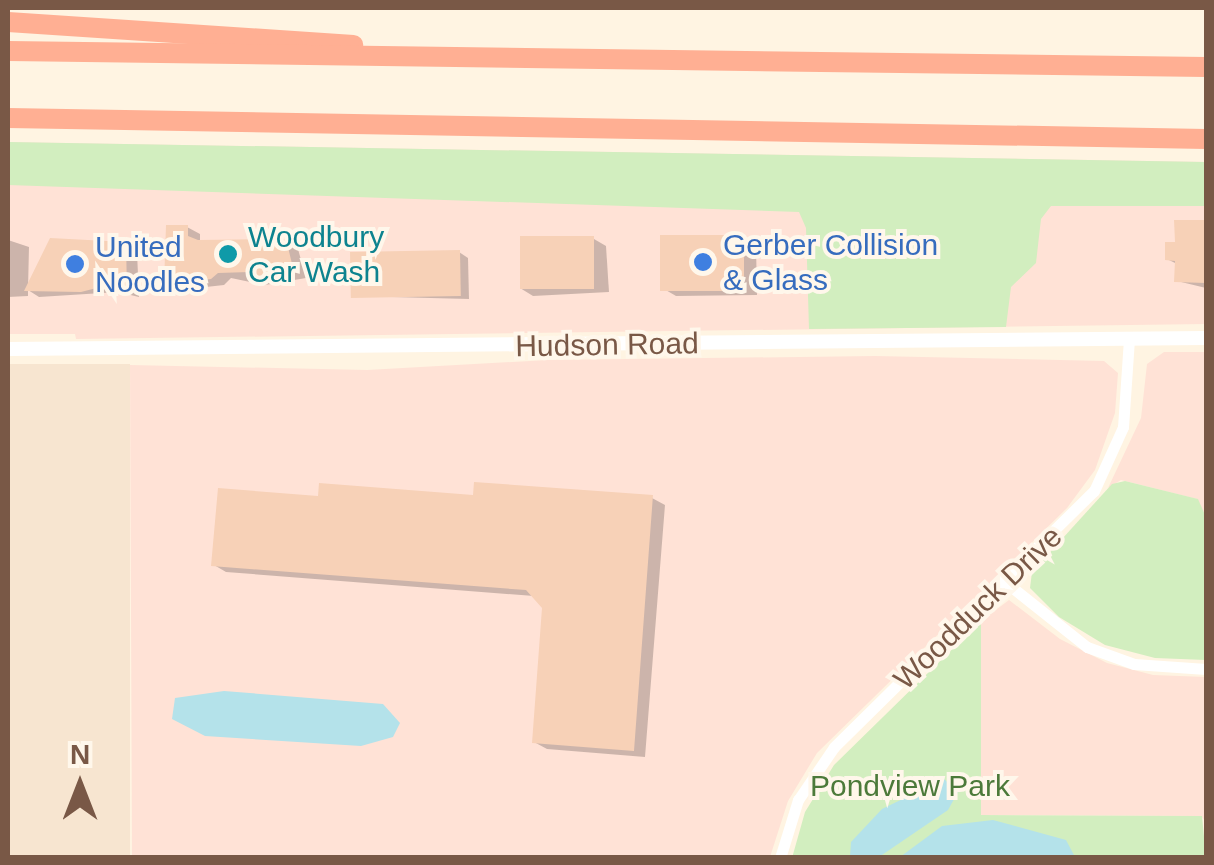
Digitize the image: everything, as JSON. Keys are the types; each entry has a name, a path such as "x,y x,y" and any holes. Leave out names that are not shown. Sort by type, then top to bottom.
{"highway":[{"path":"8,22 304,37 429,56"},
{"path":"8,51 1206,66"},
{"path":"8,118 1206,140"}],"street":[{"name":"Hudson Road","path":"8,350 1206,338"},
{"name":"Woodduck Drive","path":"780,858 798,800 834,747 1072,519 1110,462 1128,396 1129,340"},
{"path":"1004,580 1087,646 1134,664 1206,669"}],"shaded area":[{"path":"8,142 1206,162 1206,324 76,339 75,334 8,334"},
{"path":"1164,352 1206,352 1206,517 1197,499 1121,480 1108,488 1141,418 1147,364"},
{"path":"875,356 1104,361 1118,373 1115,413 1095,470 1067,508 817,753 788,801 770,857 132,858 130,365 367,370 548,360"},
{"path":"8,364 130,364 130,858 8,858"},
{"path":"1009,600 1060,639 1107,663 1153,675 1206,677 1206,822 1201,816 980,815 981,621"}],"green space":[{"path":"8,142 1206,162 1206,206 1051,206 1041,219 1036,263 1011,287 1006,327 809,329 806,228 799,212 8,185"},
{"path":"1125,481 1198,499 1206,517 1206,660 1155,658 1105,645 1059,617 1030,588 1032,572 1112,484"},
{"name":"Pondview Park","path":"981,621 981,815 1202,816 1206,857 792,858 805,812 834,765"}],"water":[{"path":"224,691 383,704 400,723 393,737 361,746 205,736 172,719 175,698"},
{"path":"944,779 958,792 948,810 879,857 850,857 851,842 882,809"},
{"path":"993,820 1066,840 1075,857 900,857 942,826"}],"building":[{"path":"1174,220 1206,220 1206,283 1174,282 1175,261 1165,260 1165,242 1175,242"},
{"name":"Woodbury Car Wash","path":"166,225 188,225 188,236 198,240 286,239 294,272 250,279 250,272 218,273 211,279 164,285"},
{"name":"Gerber Collision & Glass","path":"660,235 744,235 744,291 660,291"},
{"path":"520,236 594,236 594,289 520,289"},
{"path":"50,238 126,242 127,291 113,292 112,284 81,292 24,291"},
{"path":"460,250 461,296 351,298 350,252"},
{"path":"474,482 653,495 634,751 532,743 542,608 526,590 211,566 218,488 318,496 319,483 473,495"}],"place":[{"name":"Woodbury Car Wash","path":"228,254"},
{"name":"Gerber Collision & Glass","path":"703,262"},
{"name":"United Noodles","path":"75,264"}]}
